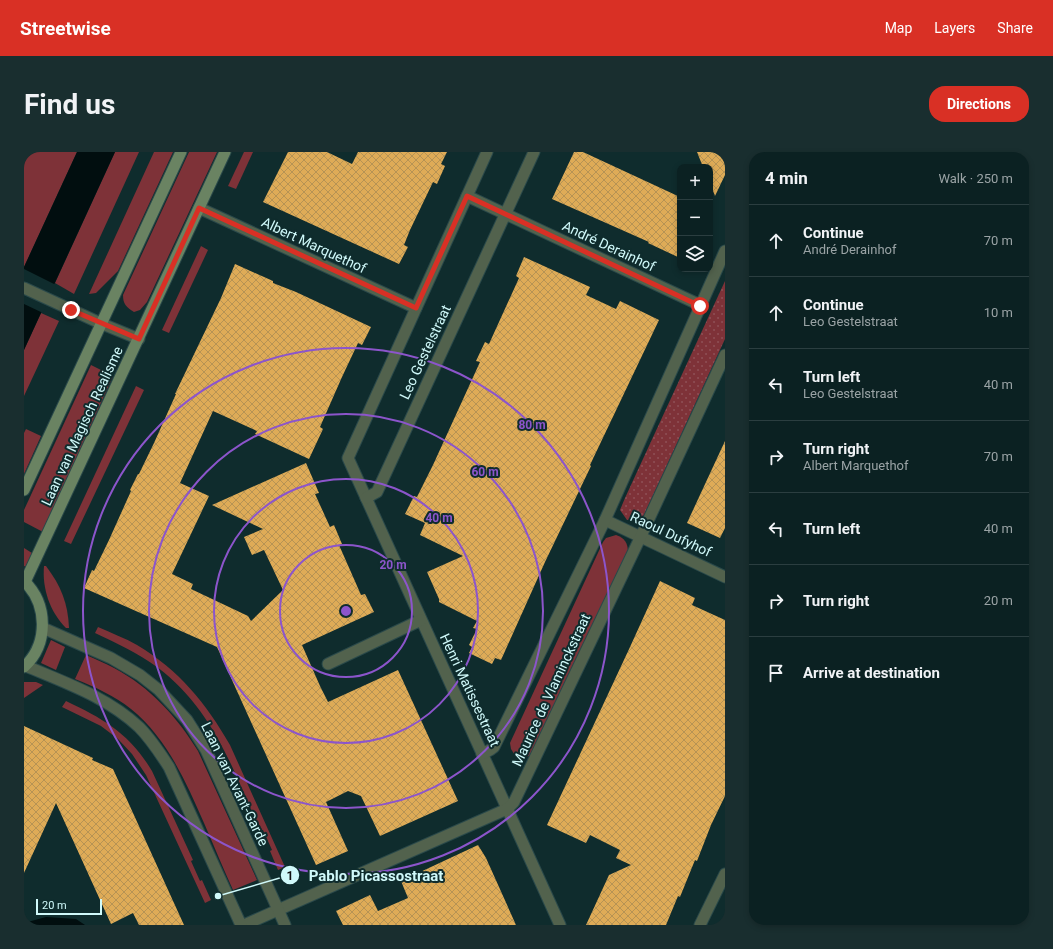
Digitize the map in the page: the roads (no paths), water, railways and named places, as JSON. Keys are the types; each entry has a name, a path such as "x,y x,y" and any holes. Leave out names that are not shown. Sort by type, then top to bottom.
{"main road":[{"name":"Laan van Magisch Realisme","path":"24,490 100,323 181,152"},
{"name":"Laan van Magisch Realisme","path":"25,581 225,152"},
{"path":"25,581 39,603 43,628 42,636 36,652 25,666"}],"street":[{"name":"Leo Gestelstraat","path":"348,458 488,152"},
{"name":"Leo Gestelstraat","path":"366,498 377,492 534,152"},
{"path":"467,196 505,214"},
{"name":"Albert Marquethof","path":"199,208 416,308"},
{"name":"André Derainhof","path":"505,214 700,306"},
{"name":"Maurice de Vlaminckstraat","path":"482,754 494,747 605,520 725,251"},
{"path":"24,288 139,339"},
{"name":"Maurice de Vlaminckstraat","path":"507,809 514,802 641,536 725,355"},
{"name":"Henri Matissestraat","path":"348,458 560,925"},
{"name":"Raoul Dufyhof","path":"605,520 725,576"},
{"path":"328,664 421,620"},
{"name":"Laan van Avant-Garde","path":"43,628 111,658 140,675 159,690 187,720 206,750 285,925"},
{"path":"25,666 95,696 113,707 140,728 155,746 169,767 241,925"},
{"path":"244,925 507,809"},
{"path":"700,925 725,874"}],"place":[{"name":"Pablo Picassostraat","path":"218,896"}]}
